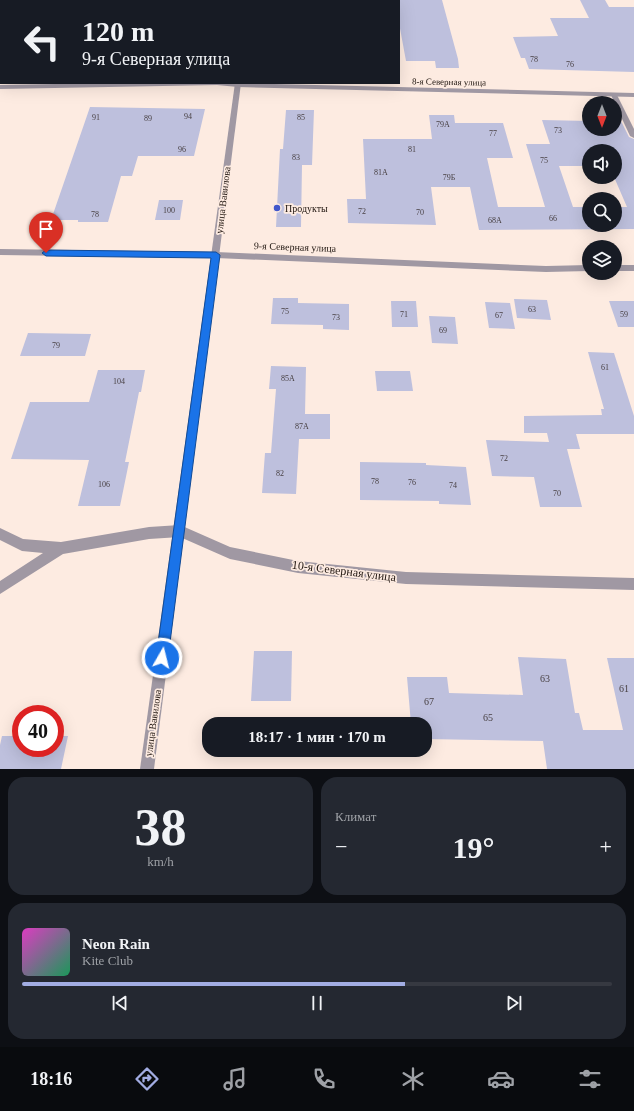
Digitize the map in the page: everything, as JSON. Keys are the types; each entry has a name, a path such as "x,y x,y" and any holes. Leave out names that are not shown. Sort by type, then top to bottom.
{"street":[{"name":"8-я Северная улица","path":"0,87 162,84"},
{"name":"8-я Северная улица","path":"238,84 634,95"},
{"name":"улица Вавилова","path":"147,769 180,531 238,84"},
{"path":"614,95 634,136"},
{"name":"9-я Северная улица","path":"0,252 216,255 546,268 582,268"},
{"path":"622,268 634,268"},
{"name":"10-я Северная улица","path":"0,534 22,545 61,548 149,533 180,531 230,553 298,567 406,578 634,584"},
{"name":"10-я Северная улица","path":"0,588 61,548"}],"building":[{"path":"400,0 442,0 458,59 459,68 436,68 435,61 406,61 400,28"},
{"path":"580,0 605,0 609,7 634,7 634,72 529,69 525,58 521,58 513,37 558,36 550,18 589,18"},
{"path":"90,107 205,109 194,156 138,156 132,176 121,176 108,222 51,220"},
{"path":"286,110 314,110 312,165 302,165 301,227 276,227 280,149 283,149"},
{"path":"429,115 454,115 455,123 503,123 513,158 487,158 498,207 545,207 526,144 550,144 542,120 582,121 582,136 622,136 622,123 629,137 634,139 634,229 622,229 622,207 627,207 622,192 620,192 617,184 622,184 622,144 582,144 582,166 559,166 573,207 582,207 582,229 479,230 470,187 431,187 436,225 348,223 347,199 366,199 363,139 432,139"},
{"path":"159,200 183,200 180,220 155,220"},
{"path":"273,298 298,298 298,303 349,304 349,330 323,329 323,325 271,324"},
{"path":"514,299 547,300 551,320 517,318"},
{"path":"391,301 416,301 418,327 392,327"},
{"path":"609,301 634,301 634,327 618,327"},
{"path":"485,302 510,303 515,329 489,328"},
{"path":"429,316 455,317 458,344 432,343"},
{"path":"28,333 91,334 85,356 20,356"},
{"path":"588,352 614,353 634,416 634,434 576,434 580,449 567,449 582,507 540,507 534,477 492,476 486,440 549,442 547,433 524,433 524,416 602,415 601,409 604,409"},
{"path":"271,366 306,367 305,414 330,414 330,439 299,439 296,494 262,493 265,453 271,453 276,389 269,389"},
{"path":"98,370 145,370 125,462 129,462 120,506 78,506 89,460 11,459 30,402 89,402"},
{"path":"375,371 410,371 413,391 377,391"},
{"path":"360,462 426,463 426,465 466,467 471,505 439,504 439,501 360,500"},
{"path":"254,651 292,651 291,701 251,701"},
{"path":"518,657 566,659 575,713 579,713 583,730 623,730 607,658 634,658 634,769 547,769 543,741 432,739 432,717 410,717 407,677 447,677 449,693 523,695"},
{"path":"2,736 12,736 12,757 64,757 61,769 0,769 0,745"},
{"path":"64,736 68,736 64,755"}],"place":[{"name":"Продукты","path":"277,208"}],"route":[{"path":"46,253 216,255 162,658"}]}
